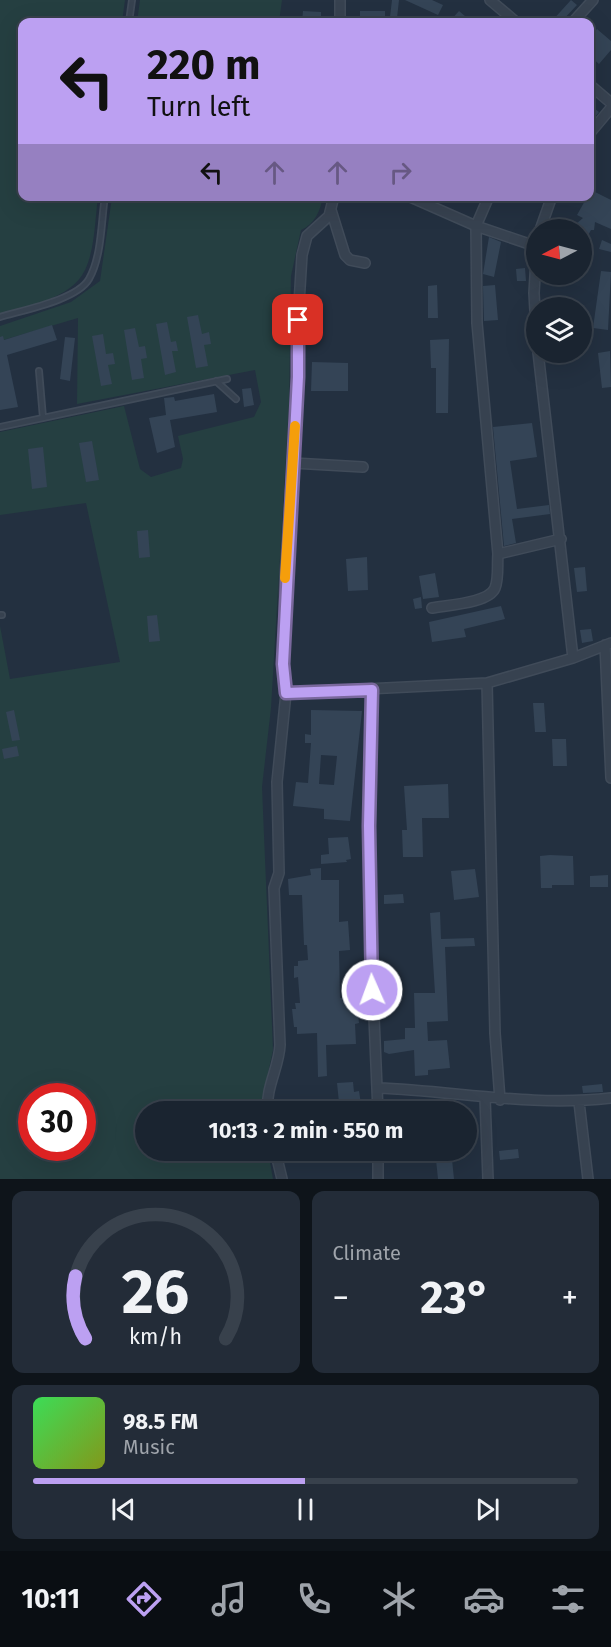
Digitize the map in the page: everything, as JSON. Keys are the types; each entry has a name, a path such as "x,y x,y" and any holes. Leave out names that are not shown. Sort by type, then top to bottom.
{"street":[{"path":"340,0 340,18"},
{"path":"490,0 511,18"},
{"path":"577,18 593,0"},
{"path":"594,89 611,105 594,128"},
{"path":"269,1101 271,1082 280,1058 274,888 279,873 277,782 286,693 283,664 302,255 307,236 329,216 333,201"},
{"path":"419,201 476,226 526,240"},
{"path":"432,608 486,598 491,594 496,580 498,554 477,323 476,226 487,201"},
{"path":"544,219 550,201"},
{"path":"331,210 345,255 350,260 366,263"},
{"path":"539,363 573,658"},
{"path":"293,463 363,467"},
{"path":"498,554 561,539"},
{"path":"286,693 487,682 573,658 608,644 611,778"},
{"path":"487,682 495,1033 500,1100"},
{"path":"372,690 369,899 378,1101"},
{"path":"378,1088 437,1090 500,1100 579,1102 611,1098"},
{"path":"485,1098 488,1179"},
{"path":"579,1102 588,1179"},
{"path":"278,1161 282,1179"},
{"path":"378,1161 378,1179"}],"lane":[{"path":"130,18 132,0"},
{"path":"0,317 63,298 78,290 88,281 95,264 104,201"},
{"path":"39,371 43,418"},
{"path":"0,427 227,379"},
{"path":"216,381 236,399"}],"green space":[{"path":"0,0 125,0 123,18 18,18 18,201 98,201 91,253 85,270 78,280 70,288 48,300 0,314"},
{"path":"140,0 282,0 280,18 138,18"},
{"path":"111,201 322,201 316,216 301,230 291,276 289,405 271,708 262,787 273,1050 262,1101 135,1101 135,1161 270,1161 273,1179 0,1179 0,626 10,679 120,662 86,503 0,515 0,432 124,406 140,469 151,477 181,468 183,459 178,436 254,417 261,402 255,370 77,404 78,318 0,341 0,326 71,302 100,281"}],"building":[{"path":"392,0 399,0 397,18 390,17"},
{"path":"405,0 432,0 443,5 438,15"},
{"path":"571,0 577,5 565,18 555,18"},
{"path":"303,11 321,12 321,18 302,18"},
{"path":"360,11 385,11 385,18 360,18"},
{"path":"459,11 467,18 453,18"},
{"path":"597,29 611,41 611,50 599,64 594,60 594,33"},
{"path":"594,108 599,112 594,118"},
{"path":"594,192 611,200 611,229 595,222 594,230 592,230 592,219 577,215 585,201 594,201"},
{"path":"489,237 501,242 494,277 483,274"},
{"path":"602,240 611,244 611,252 599,249"},
{"path":"525,268 526,281 517,281 516,269"},
{"path":"601,271 611,272 608,330 593,328"},
{"path":"437,285 438,318 428,318 428,286"},
{"path":"495,285 498,320 484,321 483,286"},
{"path":"198,315 202,334 209,332 211,344 204,345 208,366 196,368 187,317"},
{"path":"167,322 171,342 176,341 178,351 172,351 176,372 165,375 156,324"},
{"path":"52,325 57,340 7,355 18,407 0,410 0,337 3,336 4,340"},
{"path":"135,328 139,347 145,346 147,358 141,359 144,378 132,380 124,330"},
{"path":"103,334 106,354 113,353 115,364 108,365 112,384 101,386 92,336"},
{"path":"65,337 75,338 70,381 60,379"},
{"path":"449,339 448,413 436,413 436,368 431,368 430,340"},
{"path":"610,351 611,387 602,388 598,353"},
{"path":"312,362 348,363 348,391 311,391"},
{"path":"251,388 254,405 244,407 242,389"},
{"path":"214,394 217,412 170,420 175,447 157,453 149,418 166,415 164,398 174,397 175,401"},
{"path":"532,423 537,457 510,461 517,509 549,505 550,514 512,519 516,543 504,546 493,427"},
{"path":"92,441 99,480 86,482 79,443"},
{"path":"43,447 47,487 32,489 28,449"},
{"path":"148,530 150,557 139,558 137,531"},
{"path":"367,557 368,590 348,591 346,559"},
{"path":"585,567 587,591 577,592 574,568"},
{"path":"435,573 439,597 423,599 419,576"},
{"path":"421,597 422,608 415,609 413,599"},
{"path":"501,606 505,619 464,629 466,637 432,642 429,622"},
{"path":"157,615 160,641 149,642 147,616"},
{"path":"591,629 593,641 582,643 580,630"},
{"path":"533,703 544,703 546,732 535,732"},
{"path":"14,710 20,740 12,741 6,712"},
{"path":"311,710 362,711 350,821 324,819 324,809 293,806 296,782 308,783 311,743 305,743 305,734 311,735","holes":["321,755 337,756 334,785 319,784"]},
{"path":"552,739 566,739 567,766 553,766"},
{"path":"17,746 19,756 4,759 2,749"},
{"path":"448,784 449,818 422,818 423,857 403,857 402,830 407,830 404,786"},
{"path":"348,837 351,859 346,860 347,862 321,864 321,855 329,854 328,838"},
{"path":"540,856 573,856 574,885 552,885 552,888 541,888"},
{"path":"321,868 321,880 339,880 339,922 348,921 350,950 339,951 340,998 353,997 354,1014 358,1014 359,1023 355,1024 356,1044 326,1045 327,1076 318,1077 317,1033 297,1034 297,1027 294,1027 292,1009 296,1009 295,1003 300,1003 298,977 294,978 294,966 298,966 298,961 308,960 307,945 304,945 302,895 289,895 288,879 311,875 310,869"},
{"path":"475,869 479,897 454,900 451,871"},
{"path":"608,875 608,887 590,887 590,876"},
{"path":"403,894 404,903 384,904 384,895"},
{"path":"440,912 441,939 474,938 475,946 445,947 448,1021 427,1022 428,1041 447,1040 450,1068 428,1070 428,1075 415,1076 414,1050 389,1054 384,1052 384,1041 405,1039 405,1028 415,1028 414,993 435,993 430,913"},
{"path":"353,1082 354,1092 359,1091 361,1101 339,1101 337,1083"},
{"path":"602,1084 603,1092 583,1093 582,1086"},
{"path":"518,1149 519,1158 500,1160 499,1151"},
{"path":"436,1161 452,1161 454,1179 438,1179"}],"slow traffic":[{"path":"285,578 295,426"}],"route":[{"path":"298,320 298,377 285,577 283,664 286,693 372,690 369,899 372,990"}]}
